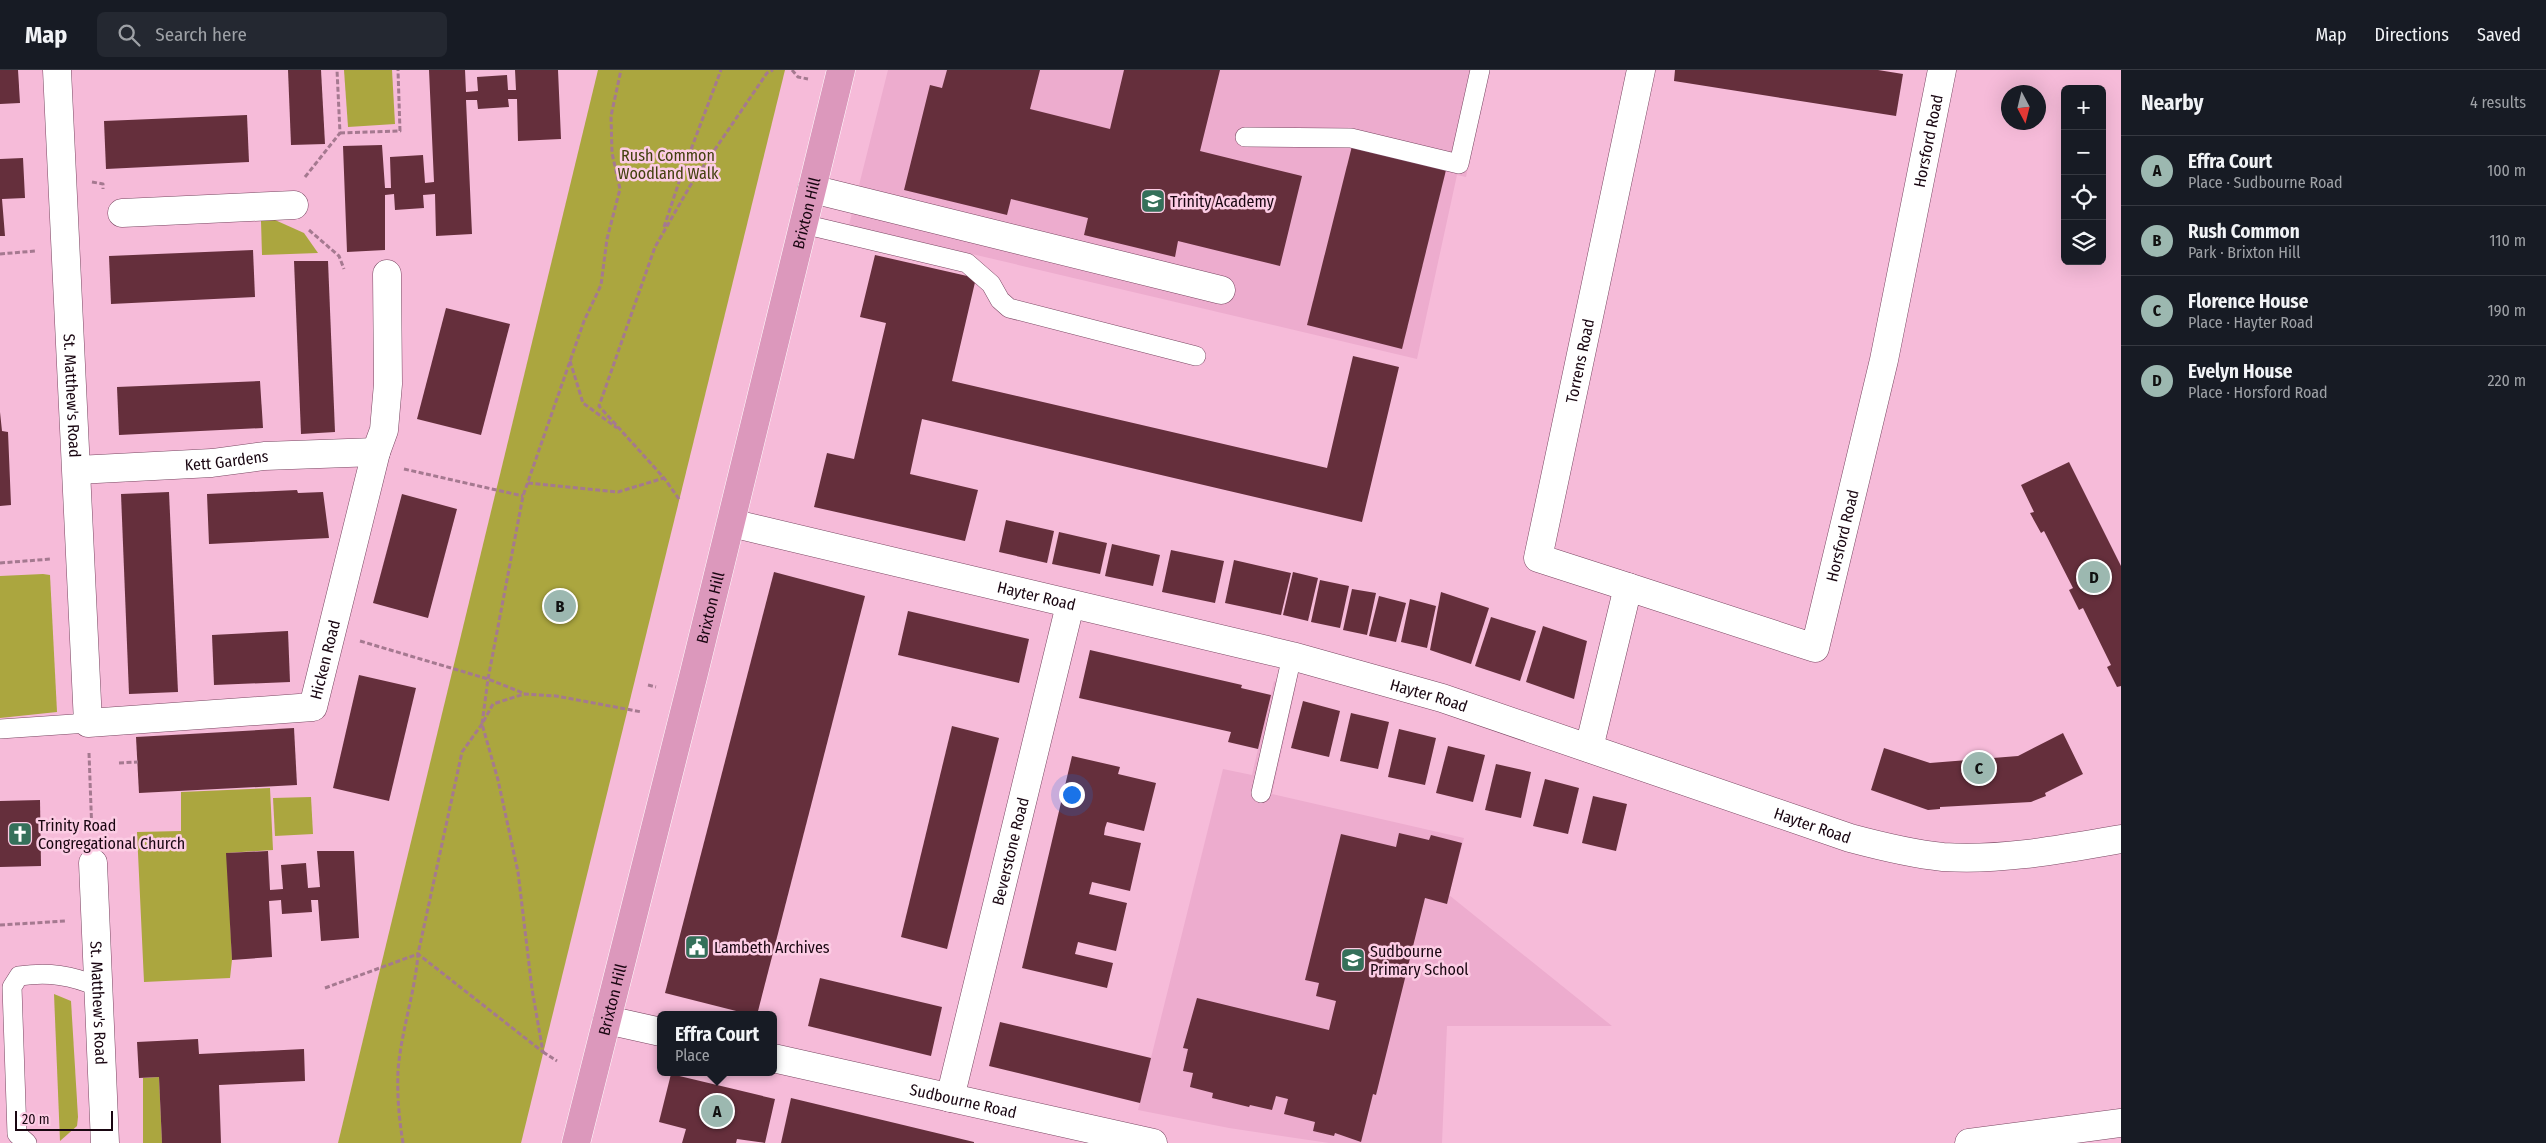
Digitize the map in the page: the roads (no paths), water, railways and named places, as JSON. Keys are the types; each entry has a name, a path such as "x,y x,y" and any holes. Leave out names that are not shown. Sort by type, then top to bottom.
{"highway":[{"name":"Brixton Hill","path":"576,1143 731,523 841,70"}],"street":[{"name":"St. Matthew's Road","path":"57,70 88,734"},
{"name":"Torrens Road","path":"1628,587 1538,558 1641,70"},
{"name":"Horsford Road","path":"1628,587 1815,648 1884,360 1942,70"},
{"path":"812,189 1221,290"},
{"path":"122,213 294,205"},
{"name":"Hicken Road","path":"88,734 313,707 376,452 384,430 388,384 387,274"},
{"name":"Kett Gardens","path":"77,470 212,462 264,456 376,452"},
{"name":"Hayter Road","path":"731,523 1070,605 1292,656 1442,698 1850,838 1910,852 1943,857 1978,857 2019,854 2121,839"},
{"path":"1589,748 1628,587"},
{"name":"Beverstone Road","path":"950,1098 1070,605"},
{"name":"St. Matthew's Road","path":"93,863 105,1143"},
{"path":"607,1020 657,1031"},
{"name":"Sudbourne Road","path":"777,1059 1153,1143"},
{"path":"1969,1143 2121,1123"}],"lane":[{"path":"1244,137 1351,138 1459,164 1480,70"},
{"path":"803,224 967,263 991,284 1000,300 1009,308 1196,356"},
{"path":"1261,793 1292,656"},
{"path":"0,729 88,734"},
{"path":"27,1143 17,1134 12,987 19,976 35,974 74,976 99,987"}],"place":[{"name":"Trinity Academy","path":"1153,201"},
{"name":"Evelyn House","path":"2094,577"},
{"name":"Rush Common","path":"560,606"},
{"name":"Florence House","path":"1979,768"},
{"name":"Trinity Road Congregational Church","path":"20,834"},
{"name":"Lambeth Archives","path":"697,947"},
{"name":"Sudbourne Primary School","path":"1353,960"},
{"name":"Effra Court","path":"717,1111"}],"park label":[{"name":"Rush Common Woodland Walk","path":"668,164"}]}
